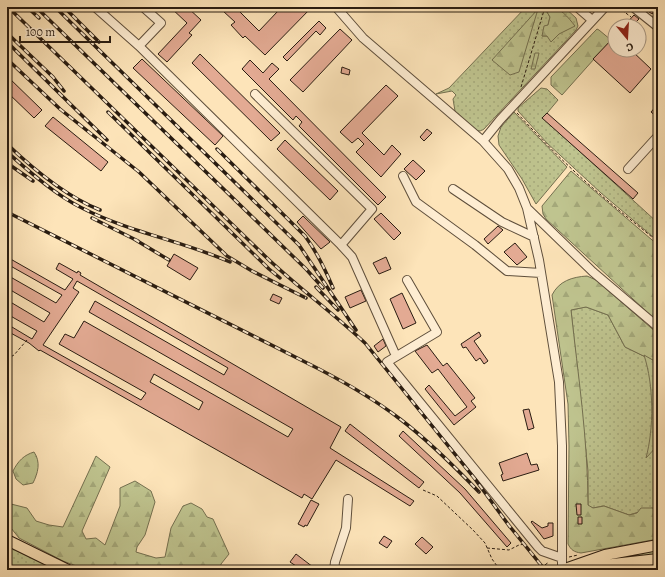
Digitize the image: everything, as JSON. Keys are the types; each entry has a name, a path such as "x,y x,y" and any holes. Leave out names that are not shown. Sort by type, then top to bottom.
{"main road":[{"path":"7,540 68,570"},
{"path":"562,570 601,556 658,544"},
{"path":"562,570 658,559"}],"street":[{"path":"95,7 139,46 352,257 396,356"},
{"path":"139,46 161,23 143,7"},
{"path":"336,7 363,38 483,141 514,178 527,208 541,273 559,382 561,404 562,570"},
{"path":"577,7 592,20"},
{"path":"483,141 605,7"},
{"path":"634,7 658,27"},
{"path":"255,94 372,209 341,245"},
{"path":"628,169 658,136"},
{"path":"403,176 416,202 475,245 507,271 541,273"},
{"path":"453,189 502,222 534,237"},
{"path":"527,208 593,272 658,327"},
{"path":"406,280 437,332 387,362 533,542 542,551 562,558"},
{"path":"334,570 335,562 346,528 348,499"}],"path":[{"path":"520,89 545,7"},
{"path":"618,7 631,18"},
{"path":"516,104 515,110 546,143 600,194 658,242"},
{"path":"7,359 14,355 27,340"},
{"path":"423,490 437,496 473,530 485,543 492,559 500,570"},
{"path":"487,548 509,550 519,544 527,544"},
{"path":"562,558 582,555"},
{"path":"526,570 542,567 550,562 546,560"}],"green space":[{"path":"526,7 549,7 547,12 550,17 548,25 542,36 547,36 559,9 554,7 564,7 576,18 578,26 576,30 484,129 480,131 474,129 455,111 453,99 456,95 452,91 436,94 449,88"},
{"path":"549,7 557,9 567,16 575,26 559,34 551,42 547,36 542,36 544,26 548,25 550,17 547,12"},
{"path":"538,9 519,72 510,75 492,60"},
{"path":"597,29 607,37 607,44 562,95 551,85 551,77"},
{"path":"535,53 539,53 535,69 531,69"},
{"path":"541,88 547,89 558,100 543,118 658,223 658,241 601,193 547,143 518,111 518,108"},
{"path":"514,112 567,167 536,204 522,179 499,145 498,136 501,127"},
{"path":"571,171 658,245 658,322 546,219 543,214 542,206"},
{"path":"587,276 596,280 658,334 658,363 625,347 608,315 586,307 571,310 584,432 588,481 588,505 593,508 604,506 629,515 637,513 641,508 652,508 658,510 658,539 581,553 570,548 568,544 568,404 552,295 562,283 576,277"},
{"path":"586,307 608,315 625,347 658,363 658,510 652,508 629,515 604,506 593,508 588,506 588,471 571,310"},
{"path":"644,355 658,363 658,445 646,458 649,446 652,407 650,380"},
{"path":"34,452 38,460 36,475 33,483 23,485 16,479 13,471 22,459"},
{"path":"96,456 110,467 82,531 86,539 96,538 105,545 120,506 120,488 135,481 151,491 155,502 145,535 137,547 136,552 156,558 165,557 171,528 183,506 191,503 202,509 207,517 213,519 229,554 221,564 220,570 87,570 63,561 19,538 11,528 7,528 7,503 27,508 36,521 63,527"},
{"path":"7,544 57,570 14,570 7,563"},
{"path":"658,550 658,554 607,561 606,558"}],"building":[{"path":"170,7 187,7 201,20 189,33 192,35 167,62 158,54 187,23"},
{"path":"227,7 235,7 259,31 278,11 273,7 312,7 265,55 245,36 243,38 231,25 235,22 223,11"},
{"path":"642,7 658,7 652,14"},
{"path":"319,21 326,28 320,35 316,31 287,61 283,57"},
{"path":"340,29 352,40 303,92 290,80"},
{"path":"607,44 607,58 639,58 651,69 630,93 593,59"},
{"path":"200,54 280,133 271,141 192,63"},
{"path":"142,59 223,136 215,145 133,68"},
{"path":"250,60 263,73 272,63 279,69 269,79 386,197 378,205 299,126 302,122 296,116 293,120 242,69"},
{"path":"342,67 350,70 349,75 341,73"},
{"path":"7,76 42,110 34,118 7,92"},
{"path":"386,85 398,96 362,133 384,155 392,145 401,154 381,177 356,152 364,144 358,138 352,143 340,132"},
{"path":"658,104 658,118 651,112"},
{"path":"547,113 638,193 633,199 542,118"},
{"path":"53,117 108,162 101,171 45,126"},
{"path":"427,129 432,133 424,141 420,137"},
{"path":"285,140 338,191 330,200 277,149"},
{"path":"413,160 425,171 416,180 404,169"},
{"path":"381,213 401,233 394,240 374,219"},
{"path":"303,216 330,242 321,249 297,222"},
{"path":"498,226 503,230 488,244 484,239"},
{"path":"515,243 527,257 517,265 504,252"},
{"path":"174,254 198,268 190,280 167,266"},
{"path":"7,257 65,290 73,279 56,269 59,263 77,273 78,271 81,273 80,275 341,427 330,448 414,501 410,506 336,460 312,499 304,494 302,498 40,350 39,351 29,343 7,331 7,324 32,339 37,331 7,314 7,300 44,322 50,313 7,288 7,275 56,303 62,295 7,264","holes":["77,281 228,368 224,375 95,301 89,312 293,429 288,437 84,321 74,338 65,334 59,344 146,393 141,400 43,345 79,292 73,288","154,374 203,402 199,410 150,382"]},
{"path":"386,257 391,269 379,274 373,263"},
{"path":"361,290 366,301 350,308 345,297"},
{"path":"402,293 416,323 403,329 390,299"},
{"path":"273,294 282,298 279,304 270,300"},
{"path":"479,332 481,336 474,341 488,361 484,364 480,358 476,361 466,347 463,348 461,344"},
{"path":"383,339 386,346 378,352 374,346"},
{"path":"427,345 443,366 447,363 475,398 471,401 476,407 454,425 425,389 429,385 455,416 467,407 438,369 432,373 415,351"},
{"path":"529,409 534,428 528,430 523,410"},
{"path":"350,424 424,482 419,488 345,431"},
{"path":"403,431 465,489 511,543 507,547 460,493 399,436"},
{"path":"527,453 531,465 537,464 539,470 503,481 501,475 503,474 499,463"},
{"path":"311,500 319,504 307,526 305,525 304,527 298,524"},
{"path":"576,504 581,504 581,515 577,515"},
{"path":"578,517 582,517 582,524 578,524"},
{"path":"532,521 542,528 548,526 548,523 553,523 553,536 544,539 531,522"},
{"path":"384,536 392,541 387,548 379,543"},
{"path":"422,537 433,547 426,554 415,544"},
{"path":"296,554 313,567 311,570 302,570 290,562"}],"railway":[{"path":"8,7 268,259 365,343 475,479 510,527"},
{"path":"27,7 39,18"},
{"path":"36,7 306,269 323,288"},
{"path":"55,7 299,245 356,330"},
{"path":"64,7 99,42"},
{"path":"7,33 53,77 64,91"},
{"path":"7,42 107,140"},
{"path":"7,59 60,109 139,172 227,256 252,271 306,298"},
{"path":"108,112 280,278"},
{"path":"7,144 27,163 50,181 75,198 100,210"},
{"path":"217,149 305,236 313,248 333,288"},
{"path":"7,152 33,175 82,208 118,224 193,248 230,262"},
{"path":"7,163 33,181"},
{"path":"7,212 339,379 411,427 451,463 479,492"},
{"path":"92,218 138,241"},
{"path":"134,239 169,260"},
{"path":"316,287 338,310"},
{"path":"507,523 545,570"}]}
